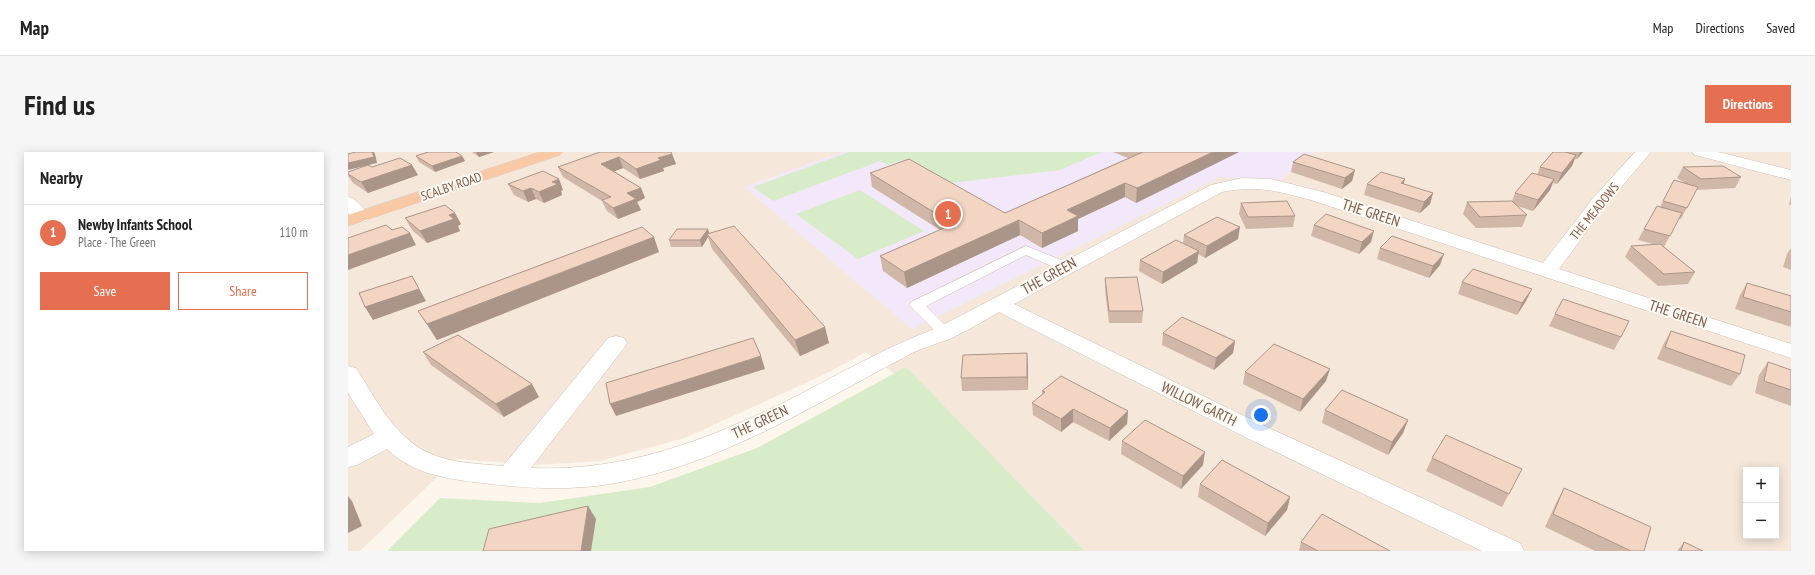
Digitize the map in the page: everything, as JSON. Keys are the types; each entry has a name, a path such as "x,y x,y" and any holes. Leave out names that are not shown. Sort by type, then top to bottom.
{"highway":[{"name":"SCALBY ROAD","path":"354,219 555,152"}],"street":[{"name":"THE MEADOWS","path":"1547,271 1600,201 1644,152"},
{"path":"1700,152 1791,175"},
{"name":"THE GREEN","path":"348,373 359,393 390,437 414,458 440,466 510,476 554,478 610,474 669,459 727,438 774,416 905,348 945,333 1066,267 1217,188 1242,183 1271,184 1317,196 1791,351"},
{"path":"348,202 354,219"},
{"name":"WILLOW GARTH","path":"998,304 1258,434 1510,551"},
{"path":"510,476 616,343"},
{"path":"348,458 390,437"}],"lane":[{"path":"945,333 916,304 1026,250 1066,267"}],"shaded area":[{"path":"348,152 1791,152 1791,551 1075,551 896,375 866,352 823,375 685,438 600,461 537,465 456,459 360,551 348,551"},
{"path":"843,152 1313,152 1279,181 1220,177 912,329 744,187"}],"green space":[{"path":"849,152 1102,152 1060,170 943,184 902,160 887,165 880,161 773,201 753,187"},
{"path":"860,190 924,231 858,259 796,214"},
{"path":"906,367 1085,551 387,551 440,498 540,503 650,487 757,448"}],"building":[{"path":"356,152 372,152 374,157 348,163 348,154"},
{"path":"428,152 456,152 462,156 432,166 416,156"},
{"path":"600,152 671,152 672,154 658,158 661,160 636,169 619,157 601,164 641,188 627,193 636,199 613,208 602,200 611,197 558,167"},
{"path":"1143,152 1213,152 1137,188 1125,183 1067,210 1078,216 1042,233 1019,220 904,272 880,256 953,224 870,173 909,159 1005,213"},
{"path":"1553,152 1565,152 1576,155 1562,173 1540,167"},
{"path":"1304,154 1355,170 1345,178 1293,162"},
{"path":"400,158 412,165 361,182 348,174 348,172 368,165 372,167"},
{"path":"1723,166 1741,177 1701,179 1683,167"},
{"path":"543,171 559,179 552,182 558,184 539,192 531,188 523,191 508,184"},
{"path":"1381,172 1405,179 1401,183 1433,193 1424,202 1367,184"},
{"path":"1532,173 1554,179 1538,200 1515,193"},
{"path":"1674,180 1698,187 1687,208 1663,201"},
{"path":"1287,201 1295,216 1248,217 1241,203"},
{"path":"1512,201 1527,215 1480,217 1467,202"},
{"path":"445,205 455,213 449,215 454,219 420,231 405,218"},
{"path":"1657,206 1682,213 1670,236 1644,229"},
{"path":"1326,214 1374,231 1362,242 1314,225"},
{"path":"1217,217 1240,227 1207,246 1184,235"},
{"path":"386,225 392,230 402,227 410,233 348,255 348,238"},
{"path":"734,226 825,327 795,340 707,234"},
{"path":"642,227 654,237 427,324 418,311"},
{"path":"677,229 708,229 700,240 669,240"},
{"path":"1392,236 1444,254 1433,266 1380,248"},
{"path":"1176,240 1199,251 1163,272 1140,260"},
{"path":"1660,244 1695,272 1664,274 1631,246"},
{"path":"1473,269 1532,289 1522,303 1462,282"},
{"path":"412,276 419,289 365,307 359,293"},
{"path":"1137,277 1143,311 1109,311 1105,278"},
{"path":"1747,283 1791,296 1791,312 1743,297"},
{"path":"1563,299 1629,321 1621,337 1555,314"},
{"path":"1182,317 1235,341 1216,358 1163,333"},
{"path":"1671,331 1745,355 1740,374 1665,347"},
{"path":"458,335 532,384 496,404 423,352"},
{"path":"753,338 761,356 610,404 606,383"},
{"path":"1274,344 1330,369 1303,399 1245,372"},
{"path":"1027,353 1027,377 961,378 963,355"},
{"path":"1768,362 1791,370 1791,390 1764,381"},
{"path":"1061,376 1128,411 1110,428 1073,409 1061,419 1032,403 1045,392 1042,391"},
{"path":"1342,390 1408,420 1392,442 1325,410"},
{"path":"1145,420 1205,452 1183,476 1122,441"},
{"path":"1446,435 1522,469 1509,494 1432,458"},
{"path":"1222,460 1290,497 1268,523 1200,484"},
{"path":"1564,488 1651,527 1644,551 1631,551 1553,514"},
{"path":"588,506 581,551 483,551 489,529"},
{"path":"1322,514 1390,551 1318,551 1301,542"},
{"path":"1684,542 1703,551 1681,551"}],"place":[{"name":"Newby Infants School","path":"948,214"}]}
